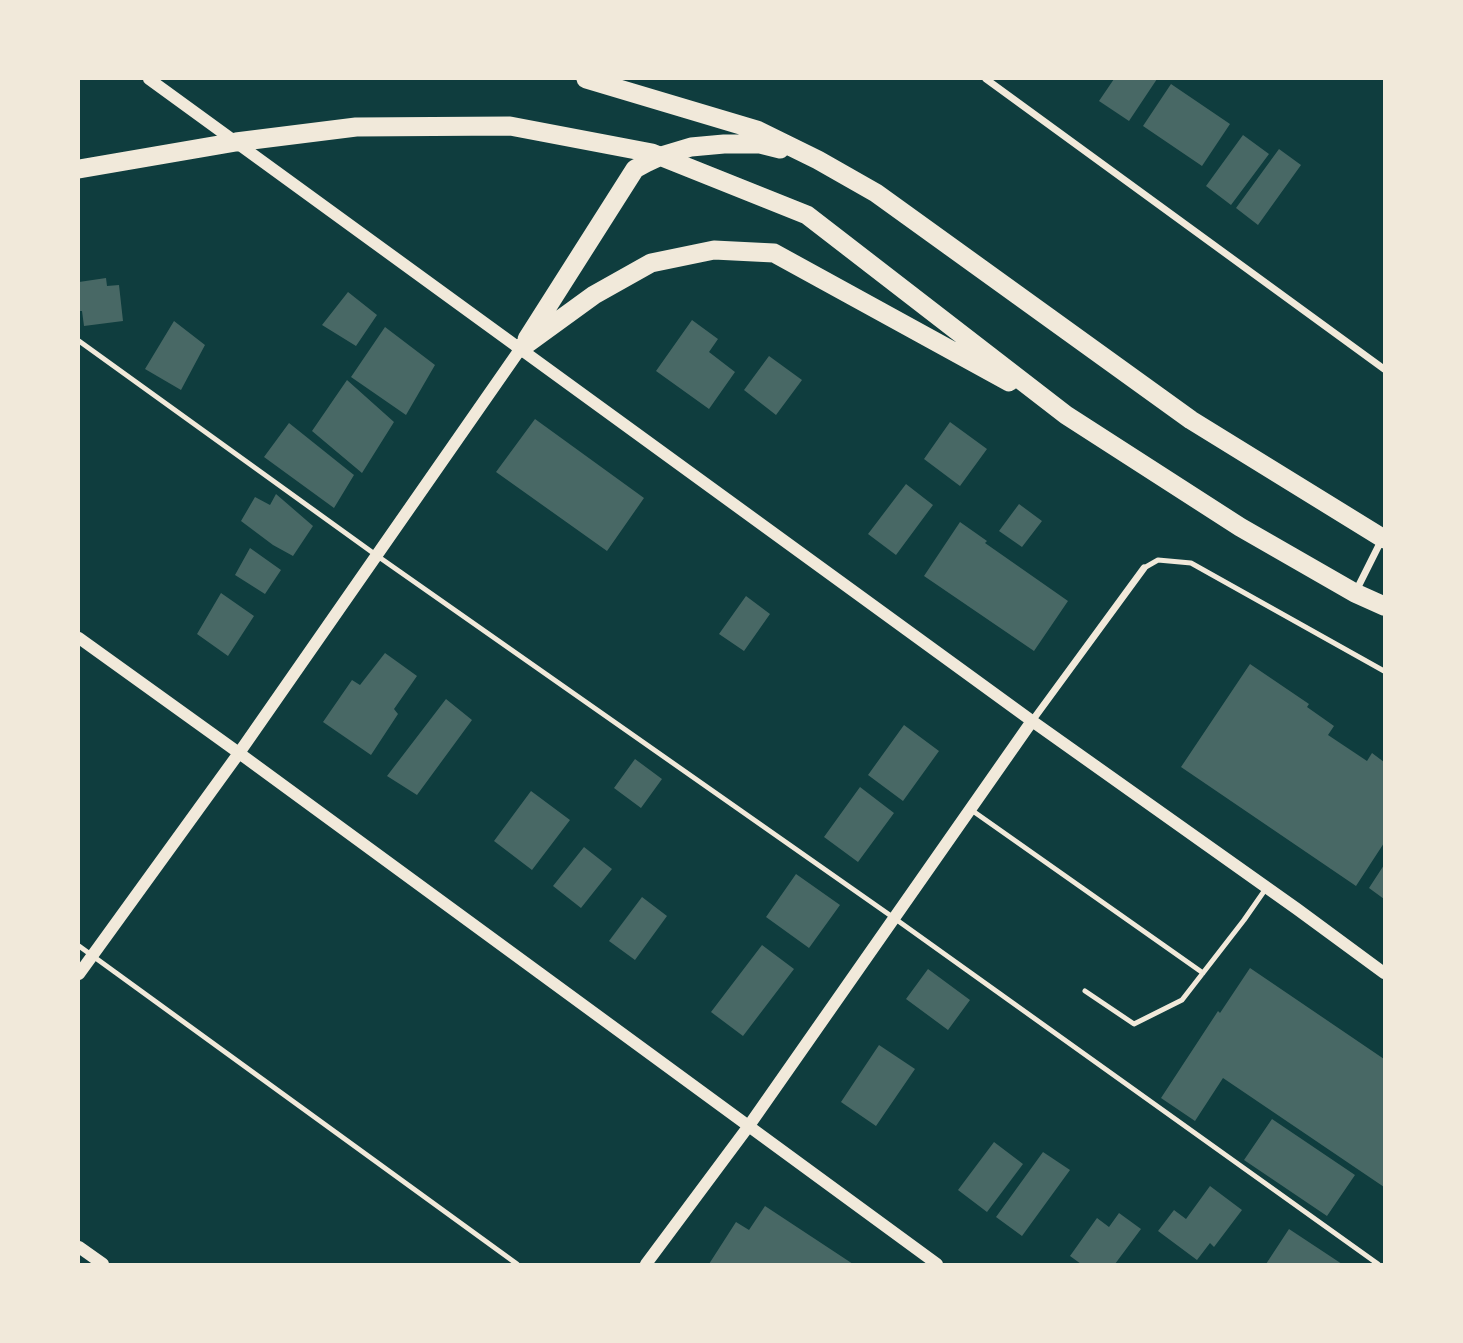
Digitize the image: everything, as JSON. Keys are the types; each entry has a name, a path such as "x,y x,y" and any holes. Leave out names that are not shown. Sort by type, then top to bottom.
{"highway":[{"path":"586,79 757,130 818,160 876,194 1191,420 1384,537"},
{"path":"79,170 236,142 356,127 510,126 652,153 807,215 1066,415"},
{"path":"521,348 635,169 661,156 691,147 724,144 760,144 818,160"},
{"path":"521,348 594,295 651,262 713,250 774,253 1066,415 1240,527 1355,593 1384,606"}],"street":[{"path":"149,79 1032,721 1384,973"},
{"path":"986,79 1384,369"},
{"path":"79,974 239,753 521,348"},
{"path":"1355,593 1384,537"},
{"path":"646,1264 748,1127 1032,721 1144,568"},
{"path":"79,638 937,1264"},
{"path":"79,1247 103,1264"}],"lane":[{"path":"79,341 376,555 894,918 1378,1264"},
{"path":"1144,568 1158,560 1191,563 1384,671"},
{"path":"970,809 1203,973"},
{"path":"1085,991 1134,1024 1182,1000 1267,887"},
{"path":"79,946 517,1264"}],"building":[{"path":"1114,79 1157,79 1129,121 1099,101"},
{"path":"1171,84 1230,124 1202,166 1143,126"},
{"path":"1243,135 1269,154 1231,205 1206,186"},
{"path":"1279,149 1301,165 1258,225 1236,208"},
{"path":"106,278 107,286 119,285 123,321 84,326 82,311 79,311 79,282"},
{"path":"348,292 377,315 356,346 322,325"},
{"path":"692,320 718,339 709,352 735,372 709,409 656,371"},
{"path":"174,321 205,345 181,390 145,369"},
{"path":"385,327 435,365 406,415 351,377"},
{"path":"769,356 802,380 776,415 744,390"},
{"path":"347,380 394,422 362,473 312,431"},
{"path":"535,419 644,498 607,551 496,472"},
{"path":"950,422 987,449 960,486 924,459"},
{"path":"289,423 354,475 334,508 264,457"},
{"path":"906,484 933,505 896,555 868,534"},
{"path":"276,494 313,526 293,556 241,521 255,497 270,505"},
{"path":"1019,504 1042,521 1022,547 999,531"},
{"path":"960,522 987,541 985,543 1068,601 1034,651 924,576"},
{"path":"250,548 281,570 265,594 235,575"},
{"path":"221,593 254,616 228,656 197,634"},
{"path":"746,596 770,614 744,651 719,634"},
{"path":"385,653 417,676 394,709 398,714 371,755 323,722 352,680 360,685"},
{"path":"1250,664 1309,704 1307,707 1334,726 1328,735 1367,761 1372,753 1384,762 1384,843 1356,886 1181,767"},
{"path":"446,699 472,720 417,795 387,776"},
{"path":"904,725 939,751 903,801 868,775"},
{"path":"635,759 662,779 641,808 614,788"},
{"path":"860,787 894,813 858,862 824,837"},
{"path":"531,791 570,820 532,870 494,841"},
{"path":"584,847 612,869 581,908 553,886"},
{"path":"1384,865 1384,899 1369,888"},
{"path":"796,874 840,905 809,948 766,917"},
{"path":"642,897 667,916 635,960 609,941"},
{"path":"762,945 794,969 743,1036 711,1012"},
{"path":"1250,968 1384,1059 1384,1187 1223,1078 1195,1121 1161,1098 1218,1011 1220,1013"},
{"path":"928,969 970,1000 948,1030 906,999"},
{"path":"879,1045 915,1069 876,1126 841,1102"},
{"path":"1272,1119 1355,1175 1327,1216 1244,1160"},
{"path":"994,1142 1023,1164 987,1212 958,1190"},
{"path":"1043,1152 1070,1170 1022,1236 996,1217"},
{"path":"1210,1186 1242,1210 1214,1247 1210,1243 1197,1260 1158,1231 1174,1210 1186,1219"},
{"path":"765,1206 853,1264 709,1264 736,1222 749,1230"},
{"path":"1119,1213 1141,1229 1115,1264 1081,1264 1070,1256 1097,1218 1109,1227"},
{"path":"1289,1229 1342,1264 1266,1264"}]}
